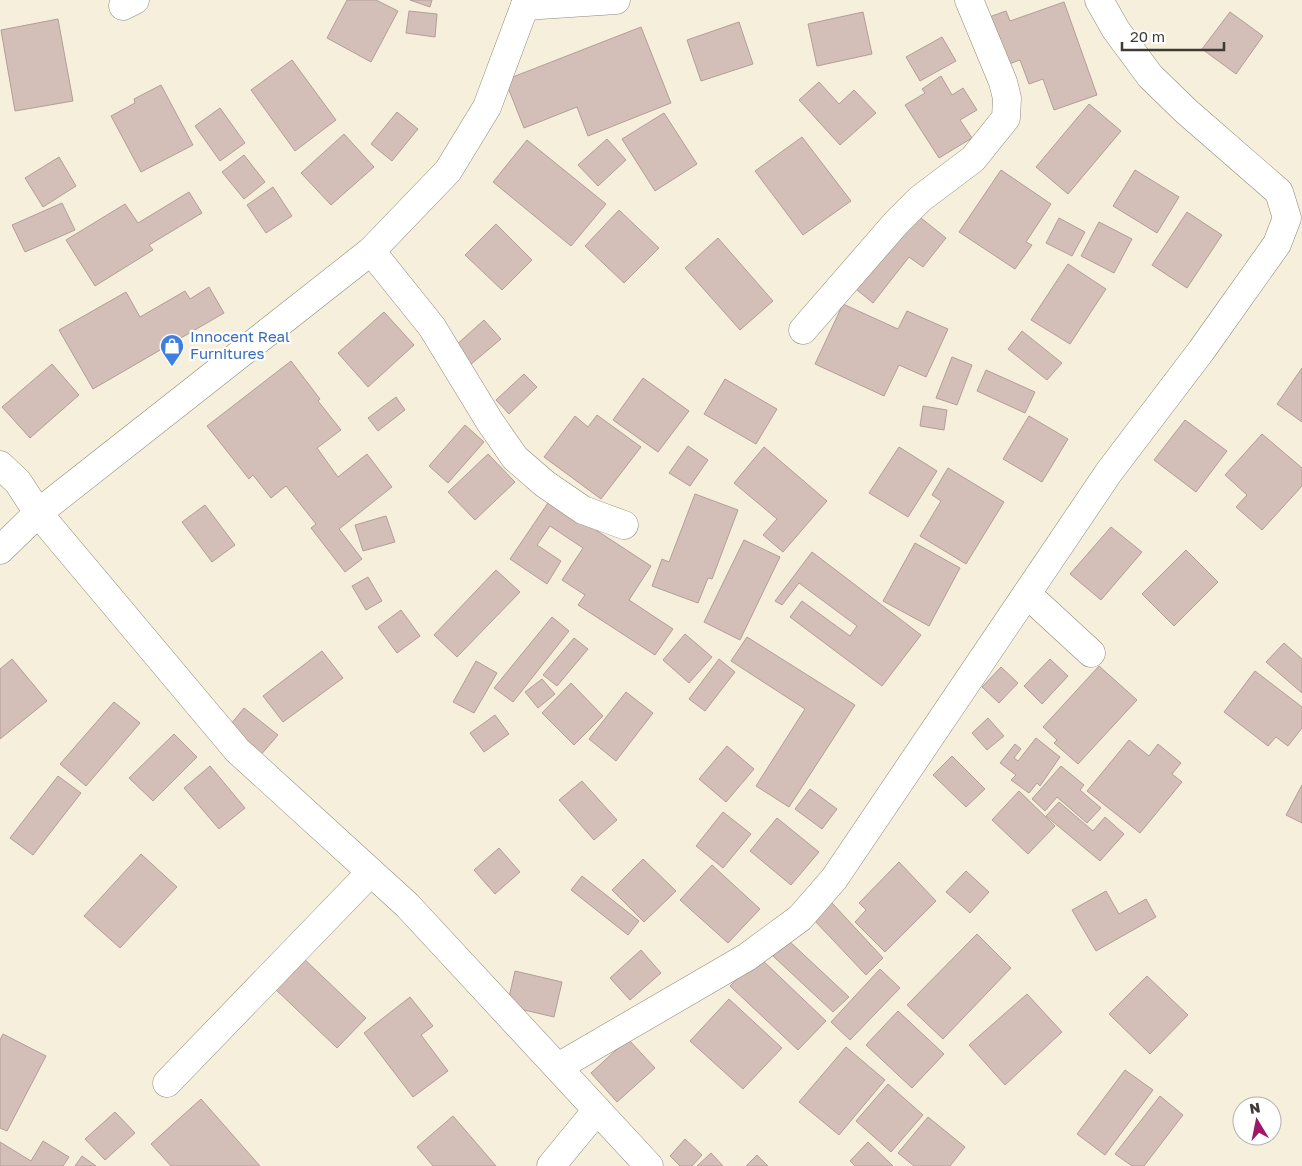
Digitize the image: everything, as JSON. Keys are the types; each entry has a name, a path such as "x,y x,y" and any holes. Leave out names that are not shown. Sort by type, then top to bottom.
{"street":[{"path":"0,550 38,513 371,251 448,171 487,107 526,3 616,0"},
{"path":"803,330 896,223 920,199 973,159 1006,118 1007,98 1003,82 969,0"},
{"path":"558,1067 747,957 800,918 834,879 1109,472 1201,351 1277,244 1287,218 1279,192 1186,112 1150,76 1116,30 1099,0"},
{"path":"371,251 432,327 514,458 545,484 583,510 624,524"},
{"path":"0,464 18,482 38,513 237,750 407,905 649,1166"},
{"path":"1027,594 1091,653"},
{"path":"167,1083 370,873"},
{"path":"551,1166 597,1110"}],"building":[{"path":"347,0 376,0 398,11 371,62 327,38"},
{"path":"410,0 432,0 430,7"},
{"path":"1064,2 1097,95 1054,110 1043,79 1029,84 1020,60 995,69 978,21 1006,11 1010,21"},
{"path":"409,11 437,14 435,37 406,33"},
{"path":"863,12 872,54 817,66 808,24"},
{"path":"1230,12 1263,36 1236,74 1202,49"},
{"path":"58,19 73,101 15,111 1,30"},
{"path":"739,22 753,64 701,81 687,40"},
{"path":"641,27 671,103 588,136 577,107 524,128 505,80"},
{"path":"942,37 956,61 920,81 906,57"},
{"path":"292,60 336,120 295,151 251,90"},
{"path":"941,76 952,95 963,88 977,110 960,120 972,138 939,158 905,105 925,93 922,89"},
{"path":"819,82 839,104 854,90 876,113 840,145 799,100"},
{"path":"161,85 193,145 141,172 111,116 135,103 134,99"},
{"path":"1089,104 1121,131 1068,194 1036,167"},
{"path":"220,108 245,143 220,161 195,126"},
{"path":"397,112 418,129 392,161 371,144"},
{"path":"664,113 697,164 655,191 622,139"},
{"path":"344,134 374,167 331,205 301,173"},
{"path":"802,137 851,201 803,235 755,171"},
{"path":"607,139 626,160 598,186 578,165"},
{"path":"527,140 606,204 571,246 493,182"},
{"path":"244,155 265,182 244,199 222,172"},
{"path":"59,157 76,186 43,207 25,178"},
{"path":"1001,170 1051,204 1026,242 1032,245 1015,269 959,232"},
{"path":"1135,170 1179,197 1157,233 1113,206"},
{"path":"273,187 292,216 266,233 247,205"},
{"path":"189,192 202,213 149,245 153,250 95,286 66,240 125,204 138,223"},
{"path":"62,203 75,230 25,252 12,225"},
{"path":"619,210 659,248 624,283 585,246"},
{"path":"911,210 946,238 923,267 909,257 873,303 851,285"},
{"path":"1187,212 1222,235 1187,288 1152,265"},
{"path":"1059,218 1085,232 1072,256 1046,243"},
{"path":"1099,222 1132,239 1114,273 1081,256"},
{"path":"496,224 532,260 502,290 465,255"},
{"path":"718,238 773,301 740,330 685,268"},
{"path":"1068,264 1106,289 1070,344 1031,320"},
{"path":"209,287 224,313 93,389 59,330 126,292 140,317 185,291 190,299"},
{"path":"843,304 898,329 907,311 948,329 926,377 899,365 884,396 815,364"},
{"path":"384,312 414,345 368,387 338,353"},
{"path":"484,320 501,339 470,365 454,347"},
{"path":"1022,331 1062,363 1047,380 1008,349"},
{"path":"952,357 972,365 957,405 936,398"},
{"path":"291,361 320,399 318,401 341,430 317,448 338,477 367,454 392,487 339,529 362,559 345,572 311,528 316,524 286,486 271,498 253,475 249,479 207,426"},
{"path":"52,364 79,395 30,438 2,407"},
{"path":"1302,368 1302,422 1277,404"},
{"path":"986,370 1035,392 1025,413 977,391"},
{"path":"524,374 537,387 509,414 496,400"},
{"path":"643,378 689,411 658,452 613,420"},
{"path":"725,379 777,409 756,444 704,414"},
{"path":"396,397 405,410 378,431 368,418"},
{"path":"923,406 947,410 944,430 920,426"},
{"path":"597,415 641,447 601,499 544,457 575,416 588,427"},
{"path":"1029,416 1068,439 1042,482 1003,459"},
{"path":"1185,420 1227,451 1196,492 1154,460"},
{"path":"465,425 484,442 448,483 429,466"},
{"path":"1262,434 1302,468 1302,486 1262,530 1236,507 1247,495 1225,475"},
{"path":"688,446 708,460 690,486 669,473"},
{"path":"764,447 827,501 783,552 763,535 777,519 734,483"},
{"path":"899,447 937,471 908,517 869,493"},
{"path":"488,454 515,482 475,520 448,492"},
{"path":"948,468 1004,502 966,564 920,536 941,501 932,495"},
{"path":"695,494 738,510 712,579 708,578 698,603 652,586 662,559 669,562"},
{"path":"550,500 651,566 629,600 673,629 655,655 578,605 585,595 562,580 583,548 550,526 537,545 561,561 547,584 510,559"},
{"path":"205,505 235,545 212,562 182,522"},
{"path":"386,516 395,542 363,551 355,525"},
{"path":"1111,527 1142,552 1101,600 1070,574"},
{"path":"744,540 780,557 740,640 704,622"},
{"path":"915,543 960,568 929,626 883,601"},
{"path":"1186,550 1218,582 1174,626 1142,594"},
{"path":"812,552 921,635 882,686 790,617 802,601 850,636 857,626 799,583 782,605 775,601"},
{"path":"496,570 520,592 457,657 434,635"},
{"path":"368,577 382,601 366,610 352,586"},
{"path":"401,610 420,636 397,653 378,627"},
{"path":"552,617 569,631 513,702 494,688"},
{"path":"685,634 712,657 689,683 663,660"},
{"path":"747,637 855,705 789,807 756,786 805,709 731,661"},
{"path":"574,638 588,649 557,686 543,675"},
{"path":"1284,643 1302,659 1302,693 1266,662"},
{"path":"322,651 343,678 283,722 263,696"},
{"path":"12,659 47,701 0,739 0,669"},
{"path":"719,659 735,672 705,711 689,699"},
{"path":"1050,659 1068,676 1042,704 1024,686"},
{"path":"476,661 497,673 474,713 453,702"},
{"path":"1099,666 1137,700 1078,764 1054,743 1057,740 1043,727"},
{"path":"1001,667 1018,683 999,703 982,687"},
{"path":"1255,671 1302,707 1302,728 1288,746 1276,737 1268,746 1224,712"},
{"path":"542,679 555,694 538,708 525,692"},
{"path":"571,683 603,716 574,745 542,713"},
{"path":"626,692 653,713 616,761 589,739"},
{"path":"114,702 140,723 86,786 60,764"},
{"path":"244,708 278,735 259,757 226,730"},
{"path":"495,715 509,734 484,752 470,733"},
{"path":"988,718 1004,736 987,750 972,733"},
{"path":"174,734 197,757 153,801 129,778"},
{"path":"1036,738 1060,757 1040,786 1037,783 1029,793 1011,780 1016,775 1000,763 1015,744 1021,749 1014,758 1018,761"},
{"path":"1129,740 1149,756 1158,744 1181,763 1172,774 1182,782 1140,833 1087,791"},
{"path":"727,746 754,769 726,802 699,779"},
{"path":"952,756 985,789 966,807 933,775"},
{"path":"210,766 245,808 219,829 184,788"},
{"path":"1061,766 1084,785 1080,790 1101,808 1087,823 1057,797 1045,811 1032,799"},
{"path":"58,776 81,793 33,855 10,838"},
{"path":"582,781 617,820 594,840 559,800"},
{"path":"1302,785 1302,823 1286,815"},
{"path":"810,789 837,809 822,829 795,809"},
{"path":"1019,791 1055,826 1028,854 992,820"},
{"path":"1059,802 1093,831 1105,817 1124,834 1100,861 1046,816"},
{"path":"723,812 751,834 723,868 696,846"},
{"path":"777,818 819,852 791,885 750,851"},
{"path":"499,848 520,872 495,894 474,870"},
{"path":"141,854 177,887 120,948 84,916"},
{"path":"643,859 676,891 644,922 612,890"},
{"path":"899,862 936,901 885,952 855,922 866,910 859,903"},
{"path":"712,865 760,909 728,943 680,900"},
{"path":"966,871 989,892 970,913 946,892"},
{"path":"582,876 639,921 628,935 571,890"},
{"path":"1106,891 1119,914 1146,899 1156,917 1096,951 1072,910"},
{"path":"832,903 883,958 866,975 814,920"},
{"path":"977,934 1011,968 943,1039 907,1005"},
{"path":"788,940 849,997 833,1012 773,956"},
{"path":"641,950 661,973 630,1000 610,978"},
{"path":"300,955 366,1018 337,1048 271,985"},
{"path":"758,956 826,1021 798,1050 730,986"},
{"path":"880,969 900,988 850,1040 831,1022"},
{"path":"515,971 562,982 554,1017 507,1006"},
{"path":"1147,976 1188,1015 1150,1054 1109,1014"},
{"path":"1027,994 1062,1032 1005,1085 969,1045"},
{"path":"410,997 433,1026 421,1035 448,1071 413,1097 364,1033"},
{"path":"729,999 782,1048 743,1089 690,1041"},
{"path":"898,1011 944,1054 912,1088 866,1045"},
{"path":"3,1034 46,1056 7,1131 0,1128 0,1040"},
{"path":"628,1039 655,1068 617,1102 591,1073"},
{"path":"846,1047 885,1080 839,1135 799,1102"},
{"path":"1125,1070 1153,1090 1105,1155 1077,1134"},
{"path":"888,1084 923,1115 891,1152 856,1121"},
{"path":"1160,1096 1183,1115 1144,1166 1132,1166 1115,1154"},
{"path":"201,1099 260,1166 171,1166 151,1144"},
{"path":"115,1112 135,1133 105,1160 85,1139"},
{"path":"453,1116 496,1166 433,1166 417,1147"},
{"path":"928,1117 965,1147 950,1166 914,1166 898,1153"},
{"path":"685,1139 702,1155 692,1166 680,1166 670,1156"},
{"path":"43,1141 69,1157 63,1166 0,1166 0,1142 31,1161"},
{"path":"868,1142 893,1166 855,1166 850,1161"},
{"path":"711,1153 723,1166 697,1166"},
{"path":"757,1155 768,1166 746,1166"},
{"path":"82,1156 96,1166 75,1166"}],"place":[{"name":"Innocent Real Furnitures","path":"172,367"}]}
